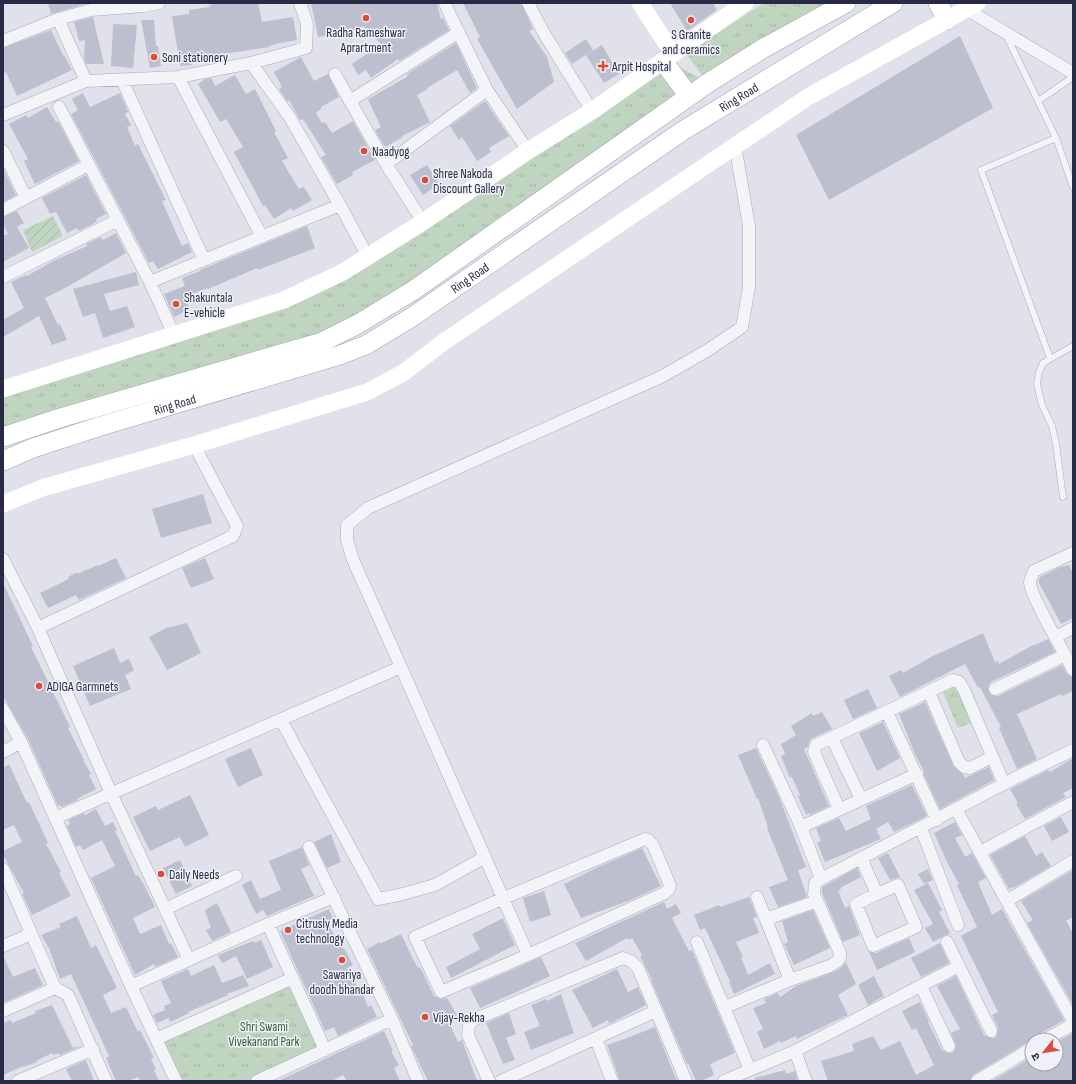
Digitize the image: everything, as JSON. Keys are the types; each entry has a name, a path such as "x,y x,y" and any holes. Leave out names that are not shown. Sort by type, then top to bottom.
{"main road":[{"name":"Ring Road","path":"3,438 67,415 322,342 358,324 414,290 689,96 762,49 846,3"},
{"name":"Ring Road","path":"3,461 33,448 326,360 366,345 412,317 684,130 893,3"},
{"path":"938,3 947,20"},
{"path":"668,57 689,96"}],"street":[{"path":"3,42 90,6 159,3"},
{"path":"3,115 86,81 178,77 251,63 306,48 307,24 300,3"},
{"path":"445,3 488,90 528,151"},
{"path":"528,3 592,111"},
{"path":"640,3 668,57"},
{"path":"3,389 284,300 343,272 423,222 528,151 592,111 745,3"},
{"path":"3,504 42,488 194,445 367,392 403,373 445,341 808,96 972,6 1003,30 1073,73"},
{"path":"58,19 86,81"},
{"path":"350,101 459,32"},
{"path":"251,63 289,116 368,257"},
{"path":"335,74 386,164 423,222"},
{"path":"178,77 262,237"},
{"path":"122,80 204,260"},
{"path":"386,164 488,90"},
{"path":"59,107 150,282 174,335"},
{"path":"528,955 353,560 347,540 347,525 368,508 663,376 708,350 742,327 749,287 749,226 735,145"},
{"path":"3,151 26,198"},
{"path":"3,210 88,165"},
{"path":"150,282 340,205"},
{"path":"3,277 118,220"},
{"path":"38,628 233,536 237,526 194,445"},
{"path":"1073,553 1034,570 1030,582 1030,588 1073,670"},
{"path":"3,559 38,628 111,793 189,960"},
{"path":"1055,637 1073,628"},
{"path":"995,689 1066,655"},
{"path":"55,818 401,668"},
{"path":"839,809 814,752 816,745 953,680 959,682 1004,784"},
{"path":"929,692 960,762 964,767 970,768 992,757"},
{"path":"3,709 21,742 131,986 176,1081"},
{"path":"887,712 937,820"},
{"path":"281,720 378,898 399,895 434,885 485,857"},
{"path":"832,738 861,799"},
{"path":"3,752 21,742"},
{"path":"763,745 801,827 821,879"},
{"path":"725,1007 790,980 830,966 840,958 840,953 814,894 815,883 1004,784 1073,750"},
{"path":"801,827 917,774"},
{"path":"980,852 1073,802"},
{"path":"956,809 1073,1022 1057,1032"},
{"path":"921,828 958,925"},
{"path":"645,840 648,840 653,845 670,885 670,889 665,893 528,955 441,992 415,937 504,898 645,840"},
{"path":"309,847 392,1019 418,1081"},
{"path":"861,858 877,894"},
{"path":"1007,901 1073,861"},
{"path":"3,870 55,988 68,995 106,1081"},
{"path":"165,909 236,876"},
{"path":"898,886 916,927 873,946 856,904 877,894 898,886"},
{"path":"131,986 268,924 334,897"},
{"path":"757,897 790,980"},
{"path":"766,919 817,902"},
{"path":"268,924 325,1050"},
{"path":"3,946 31,934"},
{"path":"697,942 750,1070"},
{"path":"947,942 991,1031"},
{"path":"489,1081 468,1035 469,1026 473,1020 623,958 631,961 638,968 686,1081"},
{"path":"724,1081 795,1051 959,966"},
{"path":"156,1039 293,978"},
{"path":"921,986 949,1046"},
{"path":"3,1012 55,988"},
{"path":"501,1081 656,1011"},
{"path":"257,1081 392,1019"},
{"path":"596,1039 612,1081"},
{"path":"18,1081 40,1077 92,1049"},
{"path":"795,1051 806,1081"},
{"path":"977,1081 1024,1053"}],"lane":[{"path":"1003,30 1056,138 1073,187"},
{"path":"1038,101 1073,77"},
{"path":"1050,358 981,170 1056,138"},
{"path":"1064,497 1052,426 1042,405 1037,384 1039,372 1043,363 1073,346"}],"green space":[{"path":"764,3 846,3 322,342 3,439 3,398 72,370 350,276 670,62 707,82 686,53"},
{"path":"53,216 63,236 32,252 23,230"},
{"path":"957,683 974,722 958,728 942,690"},
{"name":"Shri Swami Vivekanand Park","path":"284,978 324,1052 256,1081 182,1081 161,1038"}],"building":[{"path":"48,3 88,3 51,14"},
{"path":"218,3 258,3 262,22 293,17 297,40 280,43 269,47 211,56 212,58 192,61 192,65 180,66 172,16 189,14 189,10 210,7 209,5"},
{"path":"311,3 437,3 441,20 443,18 449,30 399,61 398,59 371,78 366,70 358,75 352,64 381,44 363,26 354,30 318,37"},
{"path":"463,3 521,3 533,29 529,31 547,57 554,82 517,109 477,39 480,37"},
{"name":"S Granite and ceramics","path":"670,3 713,3 717,10 687,31"},
{"path":"93,17 104,64 86,64 84,59 85,40 79,41 74,22"},
{"path":"141,20 154,20 156,46 158,46 161,66 150,68"},
{"path":"113,24 137,25 133,68 111,66"},
{"path":"51,30 72,70 17,96 6,72 3,74 3,48"},
{"path":"960,36 993,108 829,200 796,135"},
{"path":"586,39 593,50 572,64 565,53"},
{"path":"456,43 477,88 470,93 457,70 427,88 428,89 417,95 430,122 402,136 403,137 385,147 375,130 381,127 368,99 407,77 407,74"},
{"name":"Arpit Hospital","path":"602,45 619,74 604,83 586,55"},
{"path":"301,57 314,81 328,74 339,97 321,107 321,109 316,113 322,123 325,122 332,133 353,121 375,160 352,172 353,175 337,184 321,157 326,155 303,119 300,120 289,100 287,101 279,89 282,87 274,72"},
{"path":"235,75 246,94 255,89 276,131 274,132 288,158 282,161 299,189 304,187 312,200 293,211 291,208 274,219 265,205 263,206 234,152 243,147 226,119 220,122 198,84 205,79 211,78 215,86"},
{"path":"83,93 90,107 120,93 128,112 125,114 131,125 127,127 135,146 138,144 166,200 162,201 182,246 188,243 192,252 158,269 153,261 149,263 71,114 78,110 72,99"},
{"path":"485,101 509,136 489,148 491,152 477,161 462,137 459,140 450,126"},
{"path":"47,107 56,122 58,121 79,161 35,184 24,161 28,159 9,124 26,115 28,118"},
{"name":"Shree Nakoda Discount Gallery","path":"427,165 439,184 423,195 410,175"},
{"path":"3,168 16,195 3,202"},
{"path":"86,175 106,214 96,219 97,221 93,224 79,231 77,228 67,233 56,212 50,214 42,198"},
{"path":"17,211 24,223 17,227 29,248 3,262 3,236 8,234 3,224 3,217"},
{"path":"307,226 315,248 258,270 257,268 208,289 184,297 190,309 174,317 164,294 185,286 182,278"},
{"path":"116,233 126,253 45,298 58,325 60,324 67,340 52,345 39,316 3,337 3,320 24,308 11,282 26,275 27,276 53,261 87,246 86,244 101,237 103,240"},
{"path":"136,272 139,285 104,294 110,311 127,306 135,327 103,338 95,313 83,317 73,289"},
{"path":"203,494 212,523 161,538 152,509"},
{"path":"116,558 126,578 79,600 76,595 48,608 40,593 69,579 68,577 77,572 77,574"},
{"path":"205,558 214,579 191,588 182,568"},
{"path":"1069,565 1073,573 1073,618 1061,624 1038,581 1040,577 1060,567"},
{"path":"3,583 33,646 31,647 70,727 68,728 91,774 89,775 96,789 77,799 78,800 61,807 60,805 58,806 28,739 3,696"},
{"path":"187,623 201,653 167,670 149,637 166,628"},
{"path":"983,633 995,662 998,661 999,664 1035,644 1048,639 1055,652 991,682 988,689 991,695 998,696 1062,665 1067,674 1073,677 1073,691 1062,696 1061,694 1017,714 1037,759 1017,769 999,728 1001,727 980,687 978,688 965,664 900,697 889,676 901,670 903,673 931,657"},
{"path":"114,648 120,663 129,659 134,670 125,675 131,689 90,706 73,666"},
{"path":"868,689 877,708 853,719 844,700"},
{"path":"925,702 954,767 963,774 965,778 989,767 994,780 940,809 924,775 924,771 915,754 899,714"},
{"path":"822,712 832,729 810,740 808,747 804,749 829,806 810,815 810,813 806,815 798,796 800,795 792,777 790,778 781,756 785,754 781,744 796,735 791,726 812,713 813,716"},
{"path":"883,722 900,758 877,771 859,733"},
{"path":"251,748 263,775 238,787 225,759"},
{"path":"756,748 779,797 806,867 798,870 807,897 778,907 769,887 788,880 767,828 768,827 758,798 757,799 738,755"},
{"path":"1073,758 1073,788 1063,793 1066,797 1025,819 1016,804 1018,803 1010,789 1048,770 1050,772"},
{"path":"9,764 27,803 29,802 48,843 46,844 61,872 59,873 71,896 32,915 22,894 24,893 3,855 3,851 22,842 14,825 3,830 3,768"},
{"path":"912,785 927,816 894,832 888,822 876,829 881,839 825,862 817,843 821,841 816,828 839,818 846,831 871,819 866,806"},
{"path":"190,795 209,835 185,847 180,837 150,851 133,817 156,806 158,810"},
{"path":"96,809 105,826 113,822 117,830 115,831 136,876 138,875 143,883 155,907 133,918 140,934 161,925 169,944 171,943 178,957 155,967 154,964 135,975 91,878 115,866 102,840 83,850 80,845 76,847 67,826 70,824 68,820 84,813 85,815"},
{"path":"1061,817 1069,832 1052,841 1044,826"},
{"path":"955,822 962,835 955,838 965,857 972,853 986,878 978,882 992,915 1002,909 1064,1020 1043,1032 1024,1032 1024,1044 973,1075 970,1081 828,1081 821,1061 854,1051 852,1044 873,1036 881,1050 900,1041 916,1075 934,1065 916,1028 912,1030 902,1011 920,1002 942,1050 952,1053 956,1046 951,1033 960,1029 937,986 956,976 984,1035 995,1038 997,1035 998,1028 992,1015 998,1012 961,936 977,927 957,885 959,884 934,833"},
{"path":"331,834 341,862 327,868 314,842"},
{"path":"1025,836 1036,856 1042,852 1051,866 1014,888 1009,889 990,855"},
{"path":"302,847 309,865 301,869 314,896 267,916 263,910 256,914 242,885 251,880 260,899 281,890 269,861"},
{"path":"642,848 661,886 631,900 581,918 564,884"},
{"path":"888,853 900,877 890,880 878,858"},
{"path":"180,860 192,886 176,894 163,868"},
{"path":"857,868 861,877 840,888 841,890 838,891 845,908 849,906 860,935 843,942 822,893 822,887"},
{"path":"928,869 933,880 924,884 918,874"},
{"path":"1073,870 1073,917 1066,921 1073,933 1073,1005 1027,923 1033,920 1021,901"},
{"path":"928,883 942,910 939,912 950,933 933,942 925,928 933,924 914,890"},
{"path":"544,891 551,915 530,922 523,898"},
{"path":"749,897 757,917 753,918 759,933 736,942 743,957 741,957 748,975 770,963 775,974 734,994 729,982 730,981 705,928 700,930 694,915 719,905 720,907"},
{"path":"664,902 667,909 676,904 681,913 672,918 689,951 692,950 735,1053 710,1064 714,1075 701,1081 696,1081 688,1063 687,1064 652,980 640,956 642,955 632,938 628,940 627,938 586,961 575,943"},
{"path":"217,903 231,932 212,941 206,930 211,928 205,910"},
{"path":"329,909 333,919 326,922 343,949 344,948 353,965 347,968 361,994 363,993 368,1007 371,1005 377,1017 338,1036 334,1027 325,1031 280,931"},
{"path":"813,910 830,948 794,965 784,944 788,942 782,921"},
{"path":"77,916 91,948 96,945 117,988 103,995 111,1013 126,1007 138,1032 140,1030 154,1058 151,1059 156,1069 154,1070 159,1081 141,1081 138,1077 128,1081 116,1081 106,1058 109,1056 71,974 60,979 49,948 41,935 61,927 59,924"},
{"path":"503,918 515,945 451,978 446,967 480,949 472,934"},
{"path":"401,934 418,968 420,967 434,996 440,999 447,998 457,1015 448,1020 458,1042 462,1040 477,1081 428,1081 411,1046 413,1045 367,949"},
{"path":"909,938 915,952 877,970 869,952 876,953"},
{"path":"261,940 273,967 247,979 236,956 222,963 218,955 253,941 254,943"},
{"path":"940,943 949,963 921,977 911,958"},
{"path":"3,955 13,977 35,968 43,985 3,1003"},
{"path":"541,957 550,976 480,1008 470,988"},
{"path":"846,962 856,984 838,995 848,1015 797,1039 796,1036 781,1043 780,1041 764,1049 757,1032 763,1029 753,1008 766,1003 764,999 778,993 780,997 796,986 834,972 842,967"},
{"path":"214,965 222,983 243,975 249,986 227,994 228,995 188,1012 189,1013 170,1022 169,1018 157,1023 153,1015 165,1010 164,1006 171,1003 161,981 188,969 191,976"},
{"path":"617,969 628,992 638,987 646,1005 609,1024 608,1020 593,1028 572,990"},
{"path":"874,976 884,996 868,1005 858,985"},
{"path":"561,994 574,1033 531,1050 524,1032 540,1026 531,1005 546,999 547,1001"},
{"path":"52,1005 73,1048 79,1047 60,1055 59,1053 53,1055 52,1053 36,1061 37,1062 23,1066 3,1075 3,1023 11,1020 12,1023 36,1013 35,1011"},
{"path":"509,1013 516,1034 506,1038 515,1060 503,1064 486,1023"},
{"path":"655,1027 677,1081 620,1081 607,1045"},
{"path":"384,1031 393,1051 391,1051 399,1065 394,1068 400,1081 347,1081 343,1075 332,1081 278,1081"},
{"path":"1073,1033 1073,1081 992,1081 1024,1062 1024,1072 1064,1072 1064,1038"},
{"path":"86,1060 94,1081 72,1081 66,1069"},
{"path":"785,1070 786,1074 795,1071 798,1081 755,1081 755,1078"}],"place":[{"name":"Radha Rameshwar Aprartment","path":"366,18"},
{"name":"S Granite and ceramics","path":"691,20"},
{"name":"Soni stationery","path":"154,57"},
{"name":"Arpit Hospital","path":"603,66"},
{"name":"Naadyog","path":"364,151"},
{"name":"Shree Nakoda Discount Gallery","path":"425,180"},
{"name":"Shakuntala E-vehicle","path":"176,304"},
{"name":"ADIGA Garmnets","path":"39,686"},
{"name":"Daily Needs","path":"161,874"},
{"name":"Citrusly Media technology","path":"288,930"},
{"name":"Sawariya doodh bhandar","path":"342,960"},
{"name":"Vijay-Rekha","path":"425,1017"}]}
